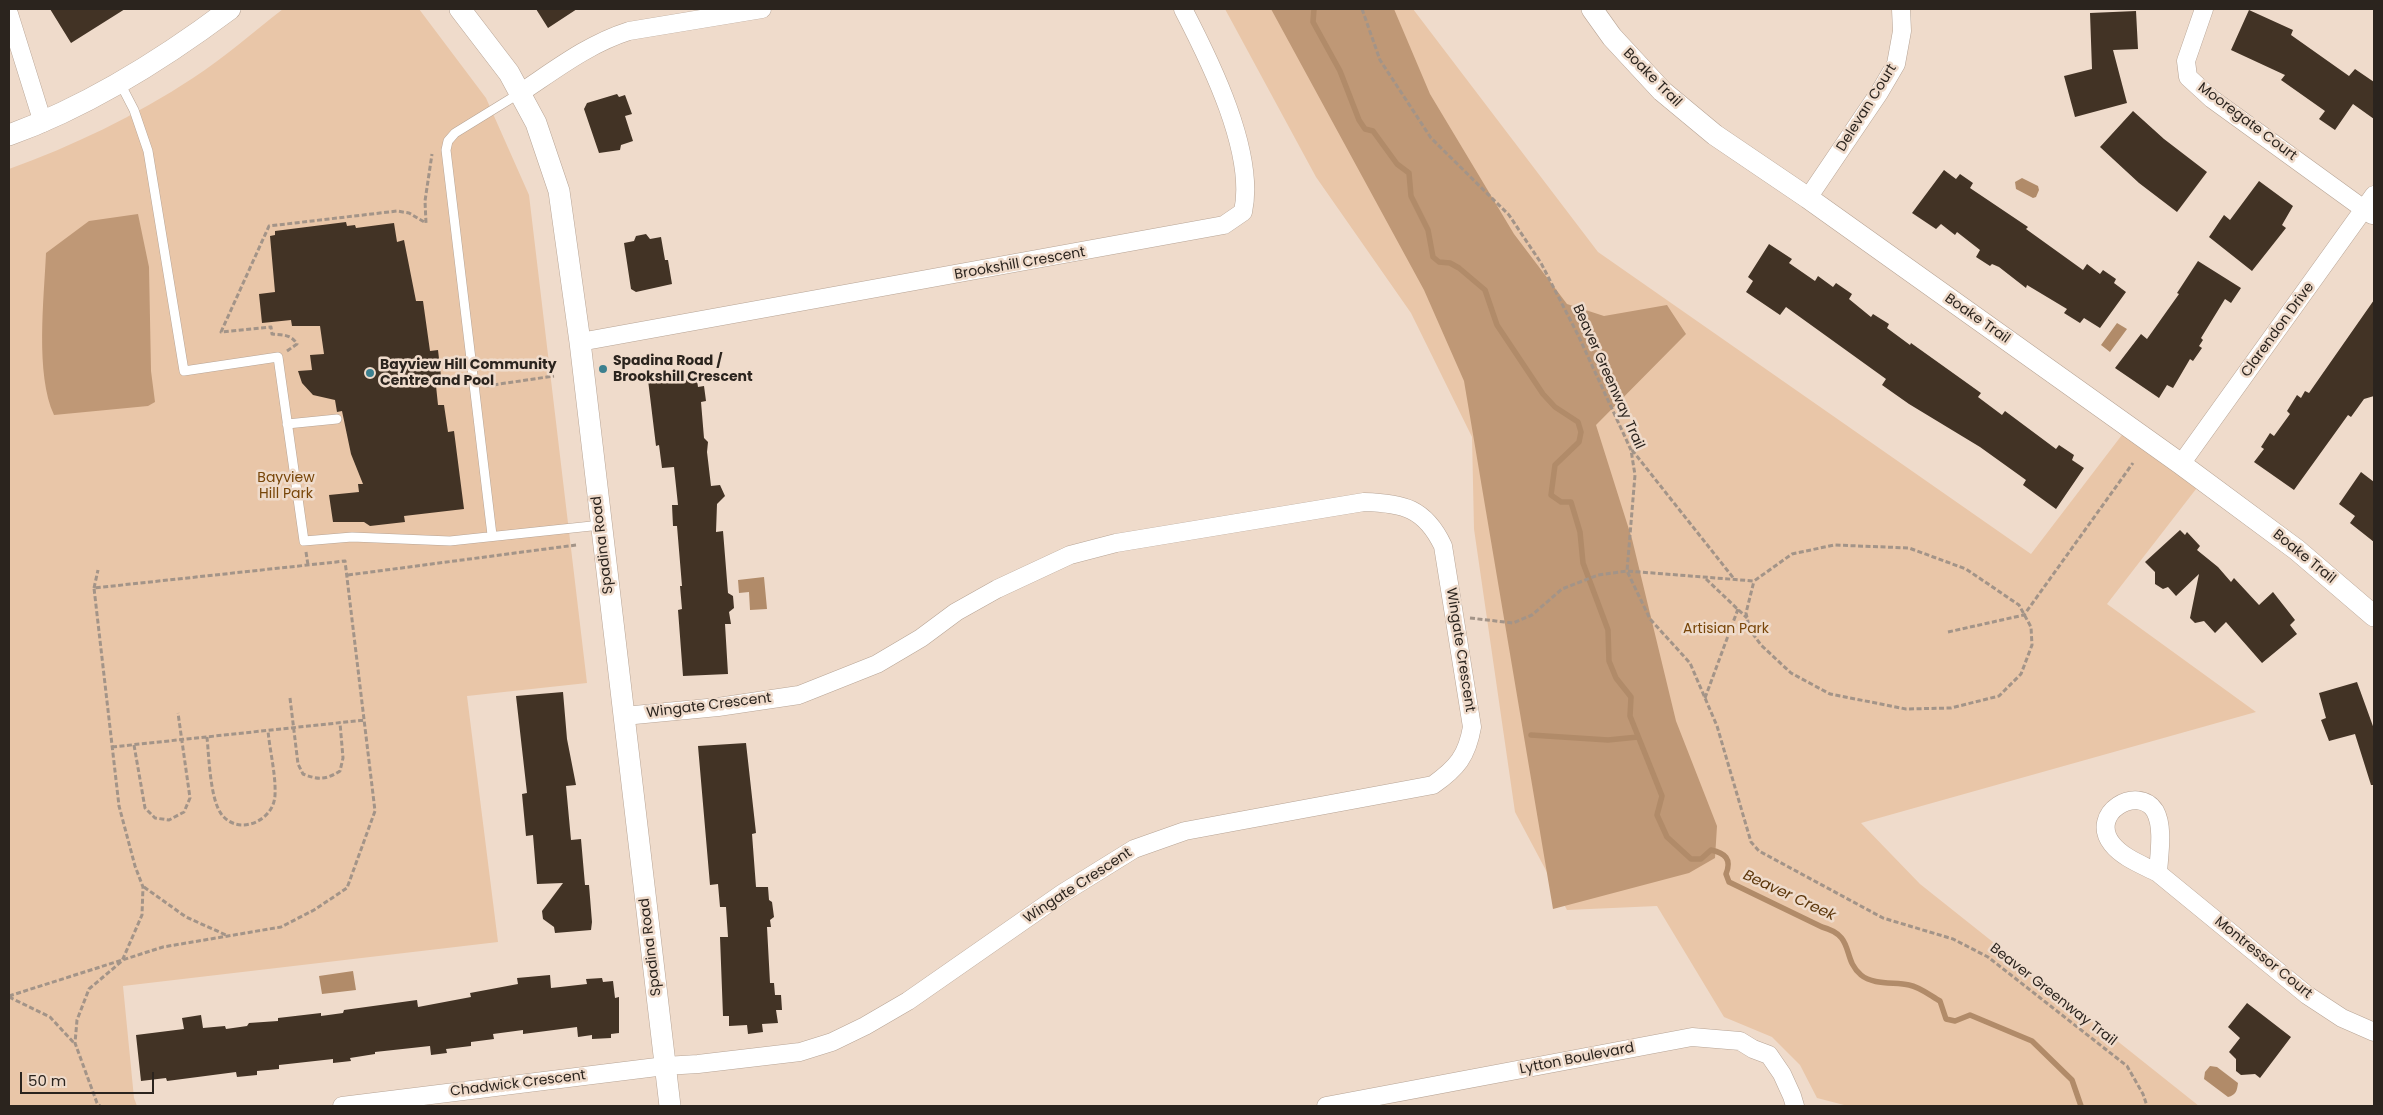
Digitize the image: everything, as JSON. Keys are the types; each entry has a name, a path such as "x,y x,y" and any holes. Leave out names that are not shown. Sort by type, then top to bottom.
{"street":[{"path":"9,135 43,123 120,83 189,40 230,9"},
{"name":"Spadina Road","path":"460,9 509,73 520,93 536,123 558,191 580,342 670,1106"},
{"path":"520,93 594,44 612,36 629,31 762,9"},
{"name":"Brookshill Crescent","path":"580,342 1224,225 1243,212 1246,185 1234,126 1224,96 1211,64 1183,9"},
{"name":"Boake Trail","path":"1592,9 1612,37 1662,91 1715,135 1808,198 2181,464 2298,550 2374,616"},
{"name":"Delevan Court","path":"1808,198 1879,93 1896,64 1902,31 1901,9"},
{"name":"Mooregate Court","path":"2204,9 2186,61 2188,77 2212,99 2371,207"},
{"path":"9,14 43,123"},
{"name":"Clarendon Drive","path":"2181,464 2371,207"},
{"name":"Wingate Crescent","path":"624,716 718,707 798,695 877,664 921,638 956,612 997,589 1070,555 1116,543 1364,502 1393,502 1414,511 1436,530 1443,546 1472,727 1469,743 1455,769 1433,785 1186,831 1134,849 1063,894 908,1000 865,1026 832,1042 800,1052 665,1066"},
{"name":"Montressor Court","path":"2158,873 2307,996 2342,1018 2374,1032"},
{"name":"Lytton Boulevard","path":"1326,1106 1692,1037 1740,1041 1769,1055 1782,1074 1792,1096 1794,1106"},
{"name":"Chadwick Crescent","path":"342,1106 665,1066"}],"lane":[{"path":"120,83 134,110 148,151 184,371 278,357 304,542 352,537 450,541 601,525"},
{"path":"492,536 446,150 448,142 455,133 520,93"},
{"path":"287,424 337,419"}],"path":[{"name":"Beaver Greenway Trail","path":"1362,9 1380,60 1432,138 1509,214 1541,263 1578,335 1631,450 1635,475 1626,571 1650,619 1690,663 1717,726 1751,842 1759,851 1883,918 1953,939 1988,957 2126,1066 2148,1106"},
{"path":"278,357 297,344 294,339 285,335 272,334 271,327 221,332 269,226 397,211 409,213 426,224 425,201 434,144"},
{"path":"474,388 554,376"},
{"path":"1631,450 1735,580"},
{"path":"1948,632 2024,615 2133,463"},
{"path":"348,575 576,545"},
{"path":"1455,616 1513,623 1532,615 1562,589 1598,575 1626,571 1754,581 1792,554 1834,545 1909,548 1966,569 2019,605 2030,627 2032,645 2021,674 1999,696 1951,708 1906,708 1830,694 1791,673 1761,645 1750,630 1746,613 1754,581"},
{"path":"9,996 163,947 282,928 348,888 375,811 345,561 94,588"},
{"path":"74,1043 77,1020 89,989 122,960 142,915 143,887 118,806 94,588 98,570"},
{"path":"1706,578 1747,618"},
{"path":"1705,698 1738,610"},
{"path":"290,698 298,764 303,774 316,780 330,777 340,771 343,758 340,723"},
{"path":"134,745 145,808 155,818 169,820 184,812 190,798 178,713"},
{"path":"112,747 365,720"},
{"path":"207,737 215,800 222,815 231,822 244,826 260,822 271,810 275,796 268,731"},
{"path":"143,887 186,917 228,936"},
{"path":"9,996 50,1017 74,1043 100,1106"}],"green space":[{"name":"Bayview Hill Park","path":"283,9 419,9 486,98 529,195 587,683 467,696 498,942 123,986 134,1098 137,1106 9,1106 9,169 80,140 149,105 205,70"},
{"name":"Artisian Park","path":"1225,9 1413,9 1598,252 2031,554 2128,427 2203,480 2107,604 2256,712 1861,823 1920,884 2199,1106 1848,1106 1817,1098 1800,1065 1772,1037 1724,1017 1657,906 1567,910 1515,812 1474,529 1472,437 1411,313 1316,177"}],"shaded area":[{"path":"1271,9 1394,9 1430,94 1514,234 1567,304 1604,316 1667,305 1686,334 1596,425 1632,539 1676,721 1717,826 1715,858 1689,873 1553,909 1464,381 1424,290"},
{"path":"2022,178 2038,186 2039,190 2036,197 2033,198 2016,189 2015,182"},
{"path":"138,214 149,267 151,371 155,402 148,406 54,415 44,379 42,336 46,253 89,221"},
{"path":"2117,323 2127,329 2110,352 2101,345"},
{"path":"764,577 767,609 750,610 749,592 739,593 738,580"},
{"path":"353,971 356,990 322,994 319,976"},
{"path":"2210,1066 2217,1067 2238,1083 2234,1094 2228,1097 2204,1079 2205,1072"}],"building":[{"path":"50,9 125,9 71,43"},
{"path":"536,9 577,9 548,28"},
{"path":"2249,10 2293,30 2291,35 2349,76 2355,69 2374,82 2374,119 2353,104 2335,130 2319,119 2325,111 2281,80 2285,75 2231,50"},
{"path":"2136,11 2138,49 2113,50 2127,103 2075,117 2064,76 2092,69 2090,13"},
{"path":"617,94 619,97 625,95 632,114 625,116 633,141 621,145 620,150 599,153 584,109 587,103"},
{"path":"2133,111 2164,139 2207,172 2177,212 2139,183 2100,147"},
{"path":"1944,170 1956,179 1960,174 1973,183 1970,188 2028,227 2026,229 2083,270 2087,264 2100,274 2103,270 2116,279 2114,283 2126,292 2100,328 2084,318 2080,323 2064,313 2067,309 2027,285 2026,288 1999,267 1992,264 1990,266 1976,257 1980,250 1957,232 1955,235 1941,224 1936,229 1912,213"},
{"path":"2259,181 2293,206 2282,225 2286,228 2252,271 2209,237 2224,215 2230,220"},
{"name":"Bayview Hill Community Centre and Pool","path":"346,222 347,226 355,225 356,228 394,223 397,242 404,240 416,301 423,301 430,351 438,350 441,376 435,376 438,405 444,405 448,432 454,431 464,509 404,516 405,522 370,526 364,522 333,522 329,495 359,492 358,484 363,484 351,454 342,411 337,412 335,400 313,395 302,383 298,371 312,370 310,355 324,354 320,326 292,326 291,320 262,323 259,294 275,292 270,236 275,235 275,231"},
{"path":"646,234 650,239 661,237 665,260 668,260 672,284 636,292 631,289 624,243 634,241 636,236"},
{"path":"1769,244 1792,259 1789,263 1815,281 1818,276 1833,287 1836,283 1852,294 1849,299 1871,317 1873,314 1889,324 1887,328 1981,393 1978,397 2002,415 2005,411 2056,449 2059,445 2074,455 2072,460 2084,468 2056,509 2023,485 2026,480 1980,447 1909,404 1882,385 1886,379 1786,307 1780,315 1746,292 1753,281 1748,277"},
{"path":"2198,261 2241,288 2231,303 2225,299 2201,338 2203,340 2199,346 2202,348 2193,361 2190,359 2173,388 2167,385 2159,398 2115,368 2141,334 2147,339 2179,294 2177,293"},
{"path":"2374,300 2374,396 2364,399 2351,417 2348,415 2294,490 2254,462 2264,449 2261,447 2270,433 2274,436 2290,414 2287,411 2297,395 2301,398 2305,391 2309,393"},
{"path":"681,371 681,375 696,373 698,387 704,386 706,401 701,402 704,438 708,442 707,452 711,486 720,485 725,496 717,504 716,532 723,531 728,593 733,596 734,608 729,612 731,624 725,624 728,674 683,676 678,610 682,609 680,586 682,586 677,526 673,526 672,505 678,505 674,467 662,468 659,445 656,446 648,380 662,378 662,374"},
{"path":"2361,472 2374,482 2374,542 2350,523 2355,516 2339,504"},
{"path":"2180,530 2185,535 2187,532 2200,546 2197,550 2218,567 2231,582 2234,578 2259,605 2273,592 2295,620 2290,625 2297,634 2262,663 2226,622 2215,633 2204,621 2195,623 2190,618 2199,574 2176,596 2168,587 2163,589 2155,584 2155,572 2145,562"},
{"path":"2357,682 2374,729 2374,785 2371,785 2355,734 2329,741 2321,720 2326,718 2319,693"},
{"path":"563,692 567,739 576,785 566,786 571,840 581,839 585,885 589,885 592,922 591,930 555,933 554,927 543,919 542,911 563,883 537,884 533,835 526,836 522,794 527,793 516,696"},
{"path":"746,743 756,833 752,834 756,887 768,887 769,900 772,902 774,917 770,920 771,927 767,927 770,983 774,983 775,995 781,995 782,1010 776,1010 778,1023 762,1024 763,1032 748,1034 747,1025 729,1026 729,1016 723,1016 720,937 728,937 726,907 720,907 718,884 710,885 698,746"},
{"path":"550,975 551,988 587,984 586,979 602,978 603,982 613,981 615,998 619,997 619,1033 611,1034 611,1038 592,1039 592,1035 578,1037 577,1027 523,1034 523,1030 493,1034 494,1039 471,1042 471,1046 446,1049 447,1053 431,1055 430,1046 375,1052 375,1054 350,1058 351,1061 333,1063 333,1059 279,1065 279,1069 257,1071 257,1075 237,1077 236,1072 167,1081 166,1078 141,1081 136,1035 184,1029 182,1018 201,1015 203,1028 225,1026 226,1029 247,1026 249,1023 278,1021 278,1018 321,1013 321,1016 343,1013 344,1010 417,1000 418,1007 471,997 470,993 518,984 517,978"},
{"path":"2247,1003 2291,1037 2260,1078 2255,1074 2241,1075 2236,1071 2236,1059 2229,1052 2240,1038 2228,1027"}],"waterway":[{"name":"Beaver Creek","path":"1314,9 1313,22 1340,71 1359,120 1365,129 1373,131 1397,164 1409,173 1411,196 1428,230 1433,257 1439,262 1450,263 1459,268 1485,290 1497,325 1543,394 1555,407 1578,422 1581,432 1579,442 1555,465 1551,495 1561,502 1571,502 1580,532 1583,563 1608,630 1609,661 1616,678 1631,697 1630,716 1662,796 1657,815 1667,837 1691,859 1701,859 1711,850 1720,853 1728,861 1726,874 1729,882 1833,931 1844,942 1855,968 1866,978 1878,982 1909,985 1921,990 1940,1001 1946,1019 1955,1021 1970,1015 2032,1041 2072,1080 2081,1106"},
{"path":"1531,735 1608,740 1638,737"}],"place":[{"name":"Spadina Road / Brookshill Crescent","path":"603,369"},
{"name":"Bayview Hill Community Centre and Pool","path":"370,373"}]}
